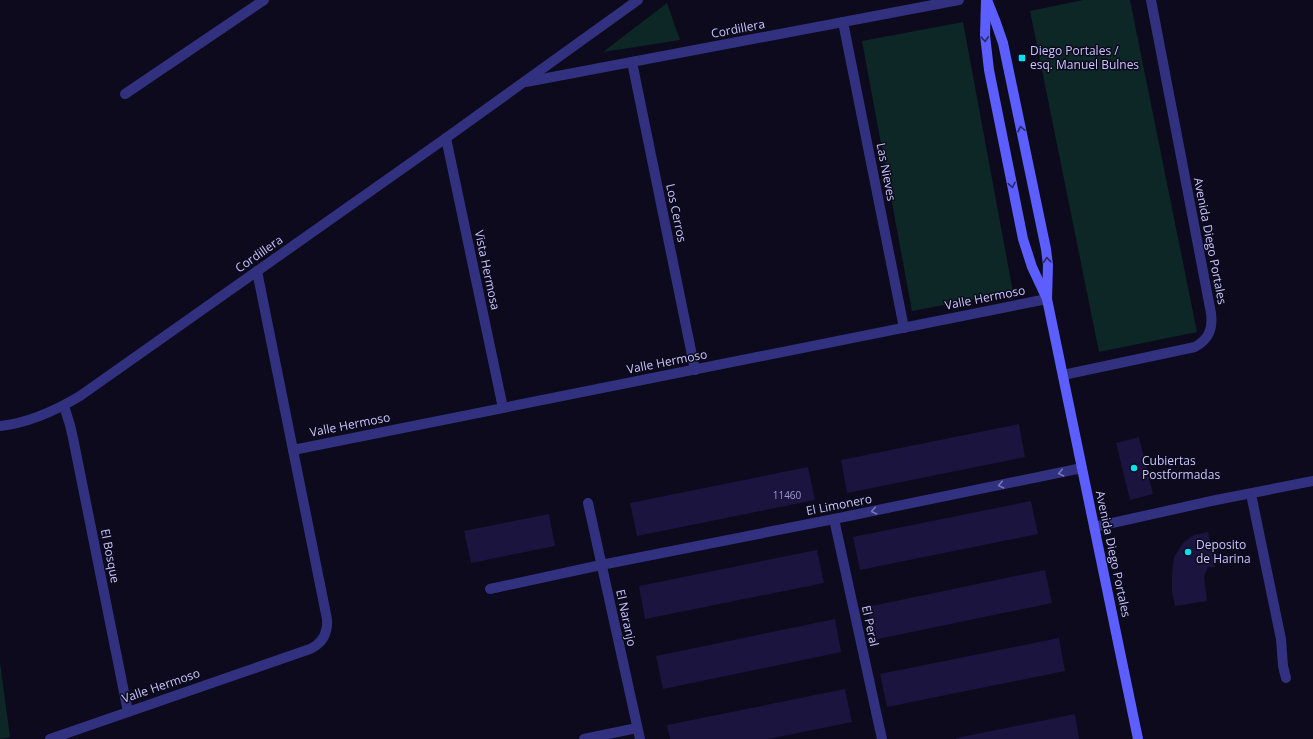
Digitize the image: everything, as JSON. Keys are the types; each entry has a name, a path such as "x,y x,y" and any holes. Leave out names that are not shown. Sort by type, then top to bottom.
{"main road":[{"name":"Avenida Diego Portales","path":"987,0 985,29 988,64 1023,239 1032,267 1047,299"},
{"name":"Avenida Diego Portales","path":"987,0 996,20 1003,43 1046,249 1048,264 1047,299 1138,739"}],"street":[{"path":"124,94 264,0"},
{"name":"Cordillera","path":"0,426 29,421 64,406 80,396 446,138 638,0"},
{"name":"Cordillera","path":"523,82 959,0"},
{"name":"Avenida Diego Portales","path":"1062,375 1195,347 1202,343 1211,330 1211,313 1151,0"},
{"name":"Las Nieves","path":"843,22 904,328"},
{"name":"Los Cerros","path":"632,62 695,370"},
{"name":"Vista Hermosa","path":"446,138 503,408"},
{"name":"Valle Hermoso","path":"50,739 310,649 316,646 327,631 327,619 257,271"},
{"name":"Valle Hermoso","path":"293,450 1047,299"},
{"name":"El Bosque","path":"64,406 73,438 128,712"},
{"name":"El Limonero","path":"490,589 601,565 1082,468"},
{"path":"1094,527 1216,500 1313,481"},
{"path":"1251,494 1281,638 1283,666 1286,678"},
{"name":"El Naranjo","path":"588,504 640,739"},
{"name":"El Peral","path":"834,519 882,739"},
{"path":"584,739 637,728"}],"green space":[{"path":"1083,0 1130,0 1197,332 1099,352 1030,11"},
{"path":"667,3 680,40 603,52"},
{"path":"963,22 1013,292 912,311 862,41"},
{"path":"0,662 10,737 0,739"}],"building":[{"path":"1019,424 1025,457 847,493 841,460"},
{"name":"Cubiertas Postformadas","path":"1139,437 1153,494 1130,500 1116,443"},
{"path":"808,467 815,500 637,536 630,503"},
{"path":"1031,501 1038,534 860,570 853,537"},
{"path":"549,514 555,546 471,563 464,531"},
{"path":"1208,532 1215,567 1208,567 1204,576 1207,601 1175,606 1172,592 1174,557 1183,543 1194,535"},
{"path":"817,550 824,583 645,619 639,586"},
{"path":"1045,570 1052,603 873,640 867,607"},
{"path":"835,619 841,652 663,689 656,656"},
{"path":"1059,638 1065,671 887,707 880,674"},
{"path":"845,689 852,722 768,739 670,739 667,725"},
{"path":"1075,714 1079,739 956,739 956,738"}],"place":[{"name":"Diego Portales / esq. Manuel Bulnes","path":"1022,58"},
{"name":"Cubiertas Postformadas","path":"1134,468"},
{"name":"Deposito de Harina","path":"1188,552"}]}
